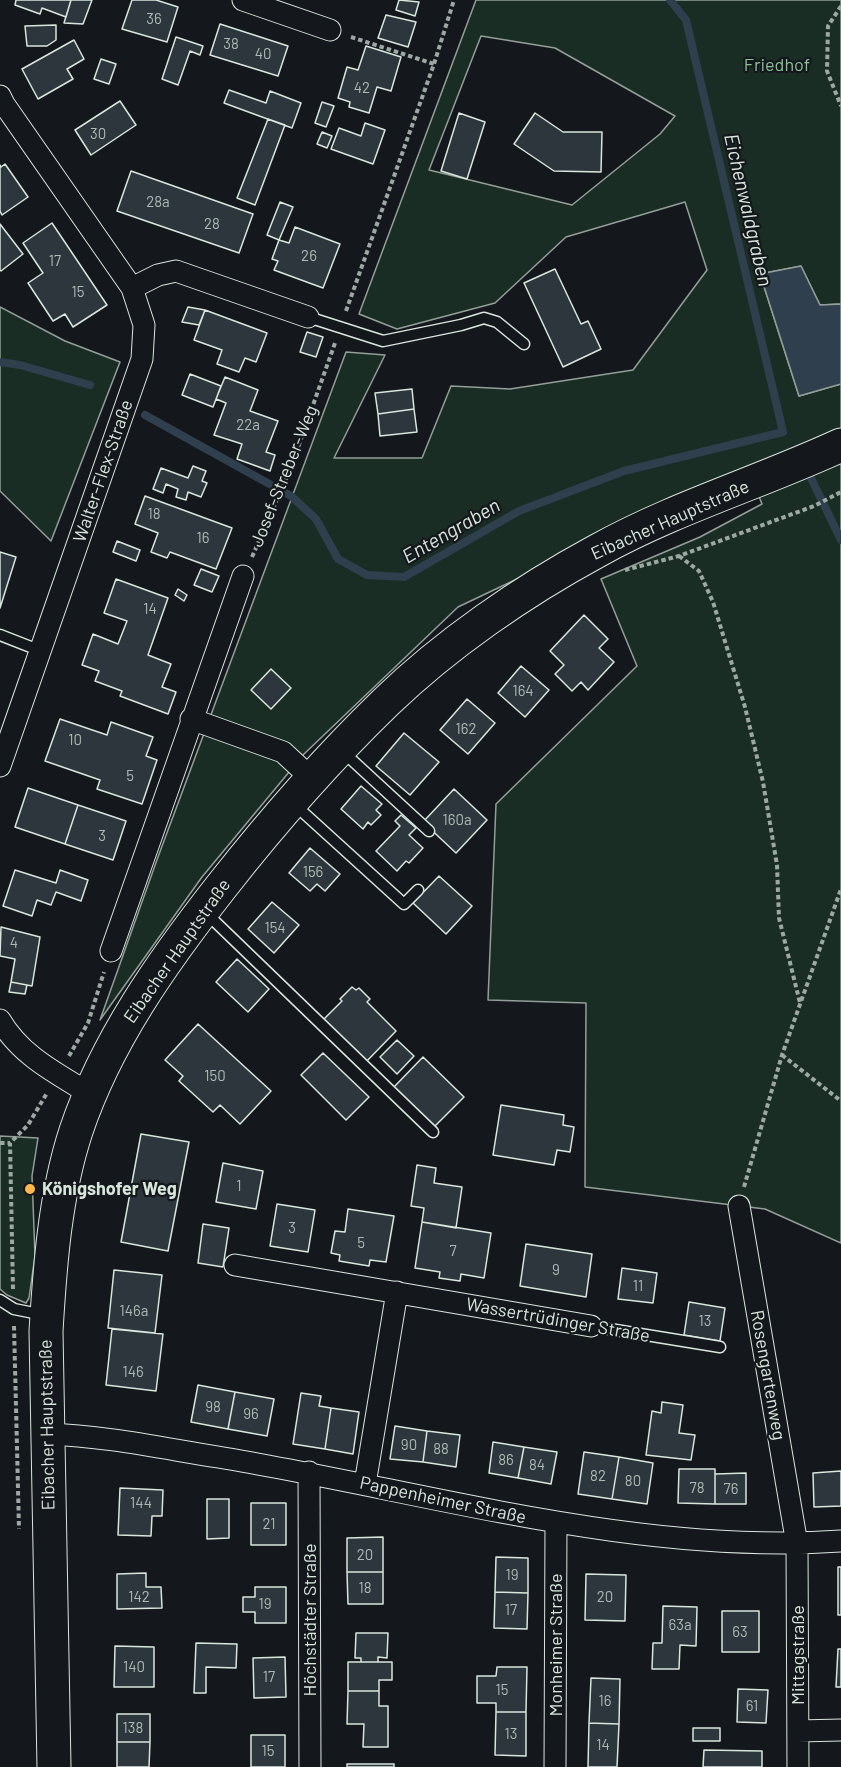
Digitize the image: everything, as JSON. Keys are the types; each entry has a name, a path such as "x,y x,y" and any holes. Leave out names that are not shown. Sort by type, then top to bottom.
{"main road":[{"name":"Eibacher Hauptstraße","path":"54,1767 47,1434 47,1315 51,1266 62,1188 76,1130 90,1094 138,1001 203,910 301,790 387,700 456,643 524,594 597,551 640,530 841,445"}],"street":[{"path":"243,0 330,30"},
{"name":"Walter-Flex-Straße","path":"0,96 3,104 132,288 144,326 142,359 0,766"},
{"path":"132,288 158,275 176,271 308,317"},
{"path":"111,951 243,576"},
{"path":"192,718 283,752 301,790"},
{"path":"0,1020 9,1035 23,1050 90,1094"},
{"name":"Rosengartenweg","path":"739,1206 797,1544"},
{"name":"Wassertrüdinger Straße","path":"235,1265 591,1326"},
{"path":"365,1484 397,1292"},
{"name":"Pappenheimer Straße","path":"47,1434 104,1438 309,1472 556,1523 730,1542 797,1544 841,1541"},
{"name":"Höchstädter Straße","path":"309,1472 310,1767"},
{"name":"Monheimer Straße","path":"555,1767 556,1523"},
{"name":"Mittagstraße","path":"797,1544 798,1767"},
{"path":"798,1731 841,1730"}],"lane":[{"path":"308,317 383,341 484,318 497,322 524,344"},
{"path":"0,635 40,651"},
{"path":"340,749 429,831"},
{"path":"301,790 404,904 418,890"},
{"path":"203,910 433,1132"},
{"path":"0,1300 14,1309 47,1315"},
{"name":"Wassertrüdinger Straße","path":"591,1326 720,1347"}],"path":[{"name":"Josef-Streber-Weg","path":"243,576 290,470 434,64 454,0"},
{"path":"841,6 828,26 827,71 841,106"},
{"path":"330,30 434,64"},
{"path":"622,571 679,556 814,506 841,492"},
{"path":"679,556 699,571 713,602 745,707 763,782 777,865 779,918 800,1003"},
{"path":"739,1206 782,1055 841,888"},
{"path":"782,1055 841,1101"},
{"path":"0,1143 10,1143"}],"green space":[{"name":"Friedhof","path":"476,0 841,0 841,304 820,305 801,266 760,274 799,396 841,384 841,1243 765,1209 585,1187 586,1003 488,1000 496,804 637,666 601,579 700,537 762,504 748,469 458,607 304,754 202,877 100,1020 158,857 346,352 385,355 334,458 422,458 451,386 510,389 633,370 707,270 685,202 566,237 495,303 397,329 359,314","holes":["481,36 555,48 675,116 660,134 572,205 429,170"]},
{"path":"0,307 65,341 120,362 51,541 0,491"},
{"path":"0,1136 38,1138 32,1176 35,1256 29,1298 26,1303 7,1295 0,1289"}],"water":[{"path":"801,266 820,305 841,304 841,384 799,396 760,274"}],"building":[{"path":"16,0 71,0 66,17 42,8 40,14 15,5"},
{"path":"71,0 92,0 83,24 64,23"},
{"path":"132,0 156,0 178,7 167,42 122,29"},
{"path":"399,0 419,2 415,16 396,10"},
{"path":"386,15 416,22 408,47 378,38"},
{"path":"220,24 288,46 278,76 210,55"},
{"path":"56,25 56,40 47,46 27,46 25,26"},
{"path":"176,37 203,46 200,55 190,51 178,85 162,79"},
{"path":"74,40 84,59 67,69 73,79 38,99 22,69"},
{"path":"366,46 401,57 391,91 377,87 369,113 349,107 350,102 338,98 347,67 358,70"},
{"path":"101,59 116,64 109,84 94,79"},
{"path":"229,90 266,103 270,91 301,103 292,128 224,103"},
{"path":"120,101 136,125 91,155 75,130"},
{"path":"322,102 334,106 326,127 315,123"},
{"path":"459,113 485,122 467,179 441,171"},
{"path":"535,113 563,132 602,132 601,172 554,171 514,144"},
{"path":"268,119 285,125 255,205 237,198"},
{"path":"365,123 385,130 373,164 331,149 339,128 361,136"},
{"path":"322,132 332,136 327,148 317,144"},
{"path":"5,164 28,197 2,215 0,211 0,165 1,167"},
{"path":"131,171 253,214 239,253 117,211"},
{"path":"280,202 293,207 279,240 267,235"},
{"path":"52,223 107,305 73,327 65,314 53,321 28,283 43,273 23,243"},
{"path":"0,224 23,254 1,271 0,270"},
{"path":"295,227 340,244 323,288 274,270 278,261 272,259 279,240 289,243"},
{"path":"555,269 581,324 588,321 601,349 563,367 524,283"},
{"path":"188,307 205,310 199,325 182,322"},
{"path":"205,310 267,333 256,362 245,358 239,372 217,364 222,350 194,340"},
{"path":"307,332 323,337 316,357 300,352"},
{"path":"190,374 221,386 213,407 182,395"},
{"path":"225,377 258,390 250,411 278,421 266,452 275,455 270,471 237,459 242,444 214,435 226,403 216,399"},
{"path":"412,389 414,409 378,414 375,393"},
{"path":"414,409 417,432 380,436 378,414"},
{"path":"193,466 206,471 202,481 207,483 201,497 188,492 186,500 176,497 178,489 166,484 163,493 153,489 161,468 188,478"},
{"path":"145,496 232,528 216,569 170,552 167,558 151,552 158,533 135,524"},
{"path":"117,541 140,550 136,561 113,552"},
{"path":"0,552 16,557 0,608"},
{"path":"201,569 219,576 212,592 194,585"},
{"path":"116,579 168,598 148,655 171,664 162,687 176,692 168,714 120,696 122,691 95,681 99,671 82,665 93,634 118,644 127,621 104,613"},
{"path":"178,589 187,595 184,601 175,595"},
{"path":"584,615 608,639 599,648 614,662 588,690 581,682 572,691 555,674 564,665 550,651"},
{"path":"521,666 549,690 525,717 498,693"},
{"path":"271,669 291,688 271,709 251,690"},
{"path":"467,699 495,723 468,754 440,730"},
{"path":"60,719 107,735 111,722 153,737 146,756 157,760 142,804 97,789 100,780 45,761"},
{"path":"404,733 439,762 410,795 376,766"},
{"path":"361,786 382,804 376,810 381,815 371,825 368,822 363,829 341,809"},
{"path":"28,788 78,805 65,844 15,827"},
{"path":"454,789 487,820 456,853 423,822"},
{"path":"78,805 126,821 113,860 65,844"},
{"path":"401,815 416,828 409,835 423,848 409,863 406,861 397,871 376,851 400,826 395,821"},
{"path":"310,848 340,874 325,891 317,884 310,891 289,873"},
{"path":"15,870 56,883 60,870 88,880 81,901 56,892 51,905 37,900 32,916 3,906"},
{"path":"439,876 472,906 446,934 413,903"},
{"path":"272,902 299,925 274,953 248,929"},
{"path":"1,927 40,937 32,986 11,982 15,959 0,956"},
{"path":"237,959 269,989 248,1012 216,982"},
{"path":"11,982 27,985 25,994 9,992"},
{"path":"352,987 356,990 359,988 370,999 367,1002 396,1031 364,1064 321,1022"},
{"path":"198,1024 271,1091 240,1124 220,1105 213,1112 179,1081 183,1076 165,1060"},
{"path":"397,1040 414,1056 397,1074 380,1057"},
{"path":"323,1053 369,1097 346,1120 301,1075"},
{"path":"423,1057 464,1097 433,1128 393,1088"},
{"path":"501,1105 564,1115 563,1125 574,1127 570,1152 557,1150 554,1165 493,1155"},
{"path":"141,1134 189,1142 168,1251 121,1242"},
{"path":"223,1163 263,1171 256,1209 216,1202"},
{"path":"417,1165 436,1168 434,1183 462,1187 456,1228 422,1222 424,1208 411,1206"},
{"path":"277,1204 315,1210 308,1252 270,1246"},
{"path":"348,1209 394,1216 386,1262 370,1260 369,1266 339,1261 340,1255 331,1253 335,1231 345,1232"},
{"path":"422,1222 491,1233 484,1278 461,1274 460,1281 439,1278 440,1272 415,1268"},
{"path":"203,1224 229,1228 223,1267 198,1263"},
{"path":"526,1244 592,1254 586,1297 520,1286"},
{"path":"622,1268 657,1273 653,1303 618,1299"},
{"path":"114,1270 162,1275 155,1333 108,1328"},
{"path":"689,1302 725,1308 720,1341 684,1335"},
{"path":"112,1329 163,1334 156,1391 106,1385"},
{"path":"198,1385 235,1392 228,1429 191,1422"},
{"path":"235,1392 274,1399 267,1436 228,1429"},
{"path":"301,1393 321,1396 319,1406 331,1408 325,1449 293,1444"},
{"path":"662,1402 683,1405 679,1433 695,1435 691,1460 646,1455 652,1411 661,1413"},
{"path":"331,1408 359,1412 353,1454 325,1449"},
{"path":"395,1426 427,1431 423,1462 390,1459"},
{"path":"427,1431 460,1435 456,1467 423,1462"},
{"path":"493,1442 524,1447 518,1478 489,1473"},
{"path":"524,1447 557,1452 551,1484 518,1478"},
{"path":"584,1452 619,1457 612,1499 578,1494"},
{"path":"619,1457 653,1463 647,1504 612,1499"},
{"path":"679,1469 715,1469 715,1504 678,1503"},
{"path":"841,1471 841,1506 814,1507 813,1473"},
{"path":"746,1473 746,1504 715,1504 715,1474"},
{"path":"120,1488 163,1490 162,1516 152,1516 151,1536 118,1535"},
{"path":"207,1499 229,1499 229,1538 207,1539"},
{"path":"251,1503 286,1503 286,1545 251,1545"},
{"path":"383,1537 383,1572 347,1572 347,1538"},
{"path":"496,1557 528,1558 528,1593 495,1592"},
{"path":"838,1567 841,1567 841,1615 838,1615"},
{"path":"347,1572 383,1572 383,1604 348,1604"},
{"path":"146,1573 146,1587 161,1587 162,1608 117,1609 117,1574"},
{"path":"586,1574 626,1575 625,1621 585,1620"},
{"path":"255,1587 286,1587 286,1623 255,1623 255,1612 243,1612 243,1597 255,1597"},
{"path":"495,1592 528,1593 527,1629 494,1628"},
{"path":"663,1606 697,1607 696,1646 680,1645 679,1669 652,1669 653,1643 662,1643"},
{"path":"722,1611 759,1611 759,1652 722,1652"},
{"path":"356,1633 388,1633 387,1658 378,1657 378,1662 361,1662 361,1658 355,1658"},
{"path":"196,1643 237,1644 236,1668 206,1667 206,1693 194,1693"},
{"path":"115,1646 154,1647 154,1687 114,1687"},
{"path":"838,1649 841,1649 841,1687 836,1687"},
{"path":"285,1657 286,1697 254,1698 253,1658"},
{"path":"348,1662 392,1662 392,1680 379,1680 379,1691 348,1691"},
{"path":"497,1667 527,1667 526,1712 496,1712 496,1703 477,1703 477,1676 496,1676"},
{"path":"591,1678 620,1679 619,1724 589,1723"},
{"path":"738,1689 768,1690 766,1723 737,1722"},
{"path":"348,1691 379,1691 379,1706 388,1706 388,1747 363,1747 364,1724 347,1724"},
{"path":"496,1712 526,1712 526,1756 495,1755"},
{"path":"117,1714 150,1714 150,1742 117,1742"},
{"path":"589,1723 619,1724 617,1767 588,1767"},
{"path":"693,1728 720,1728 720,1741 693,1741"},
{"path":"251,1735 285,1735 285,1767 251,1767"},
{"path":"117,1742 150,1742 149,1767 117,1767"},
{"path":"704,1750 762,1751 762,1767 703,1767"},
{"path":"347,1764 394,1764 394,1767 347,1767"}],"waterway":[{"name":"Entengraben","path":"145,415 291,496 316,519 338,559 367,575 404,577 519,511 624,471 783,432 686,20 670,0"},
{"name":"Entengraben","path":"0,362 20,365 90,385"},
{"name":"Entengraben","path":"809,474 841,540"}],"place":[{"name":"Königshofer Weg","path":"30,1189"}],"water label":[{"name":"Eichenwaldgraben","path":"748,210"}]}
